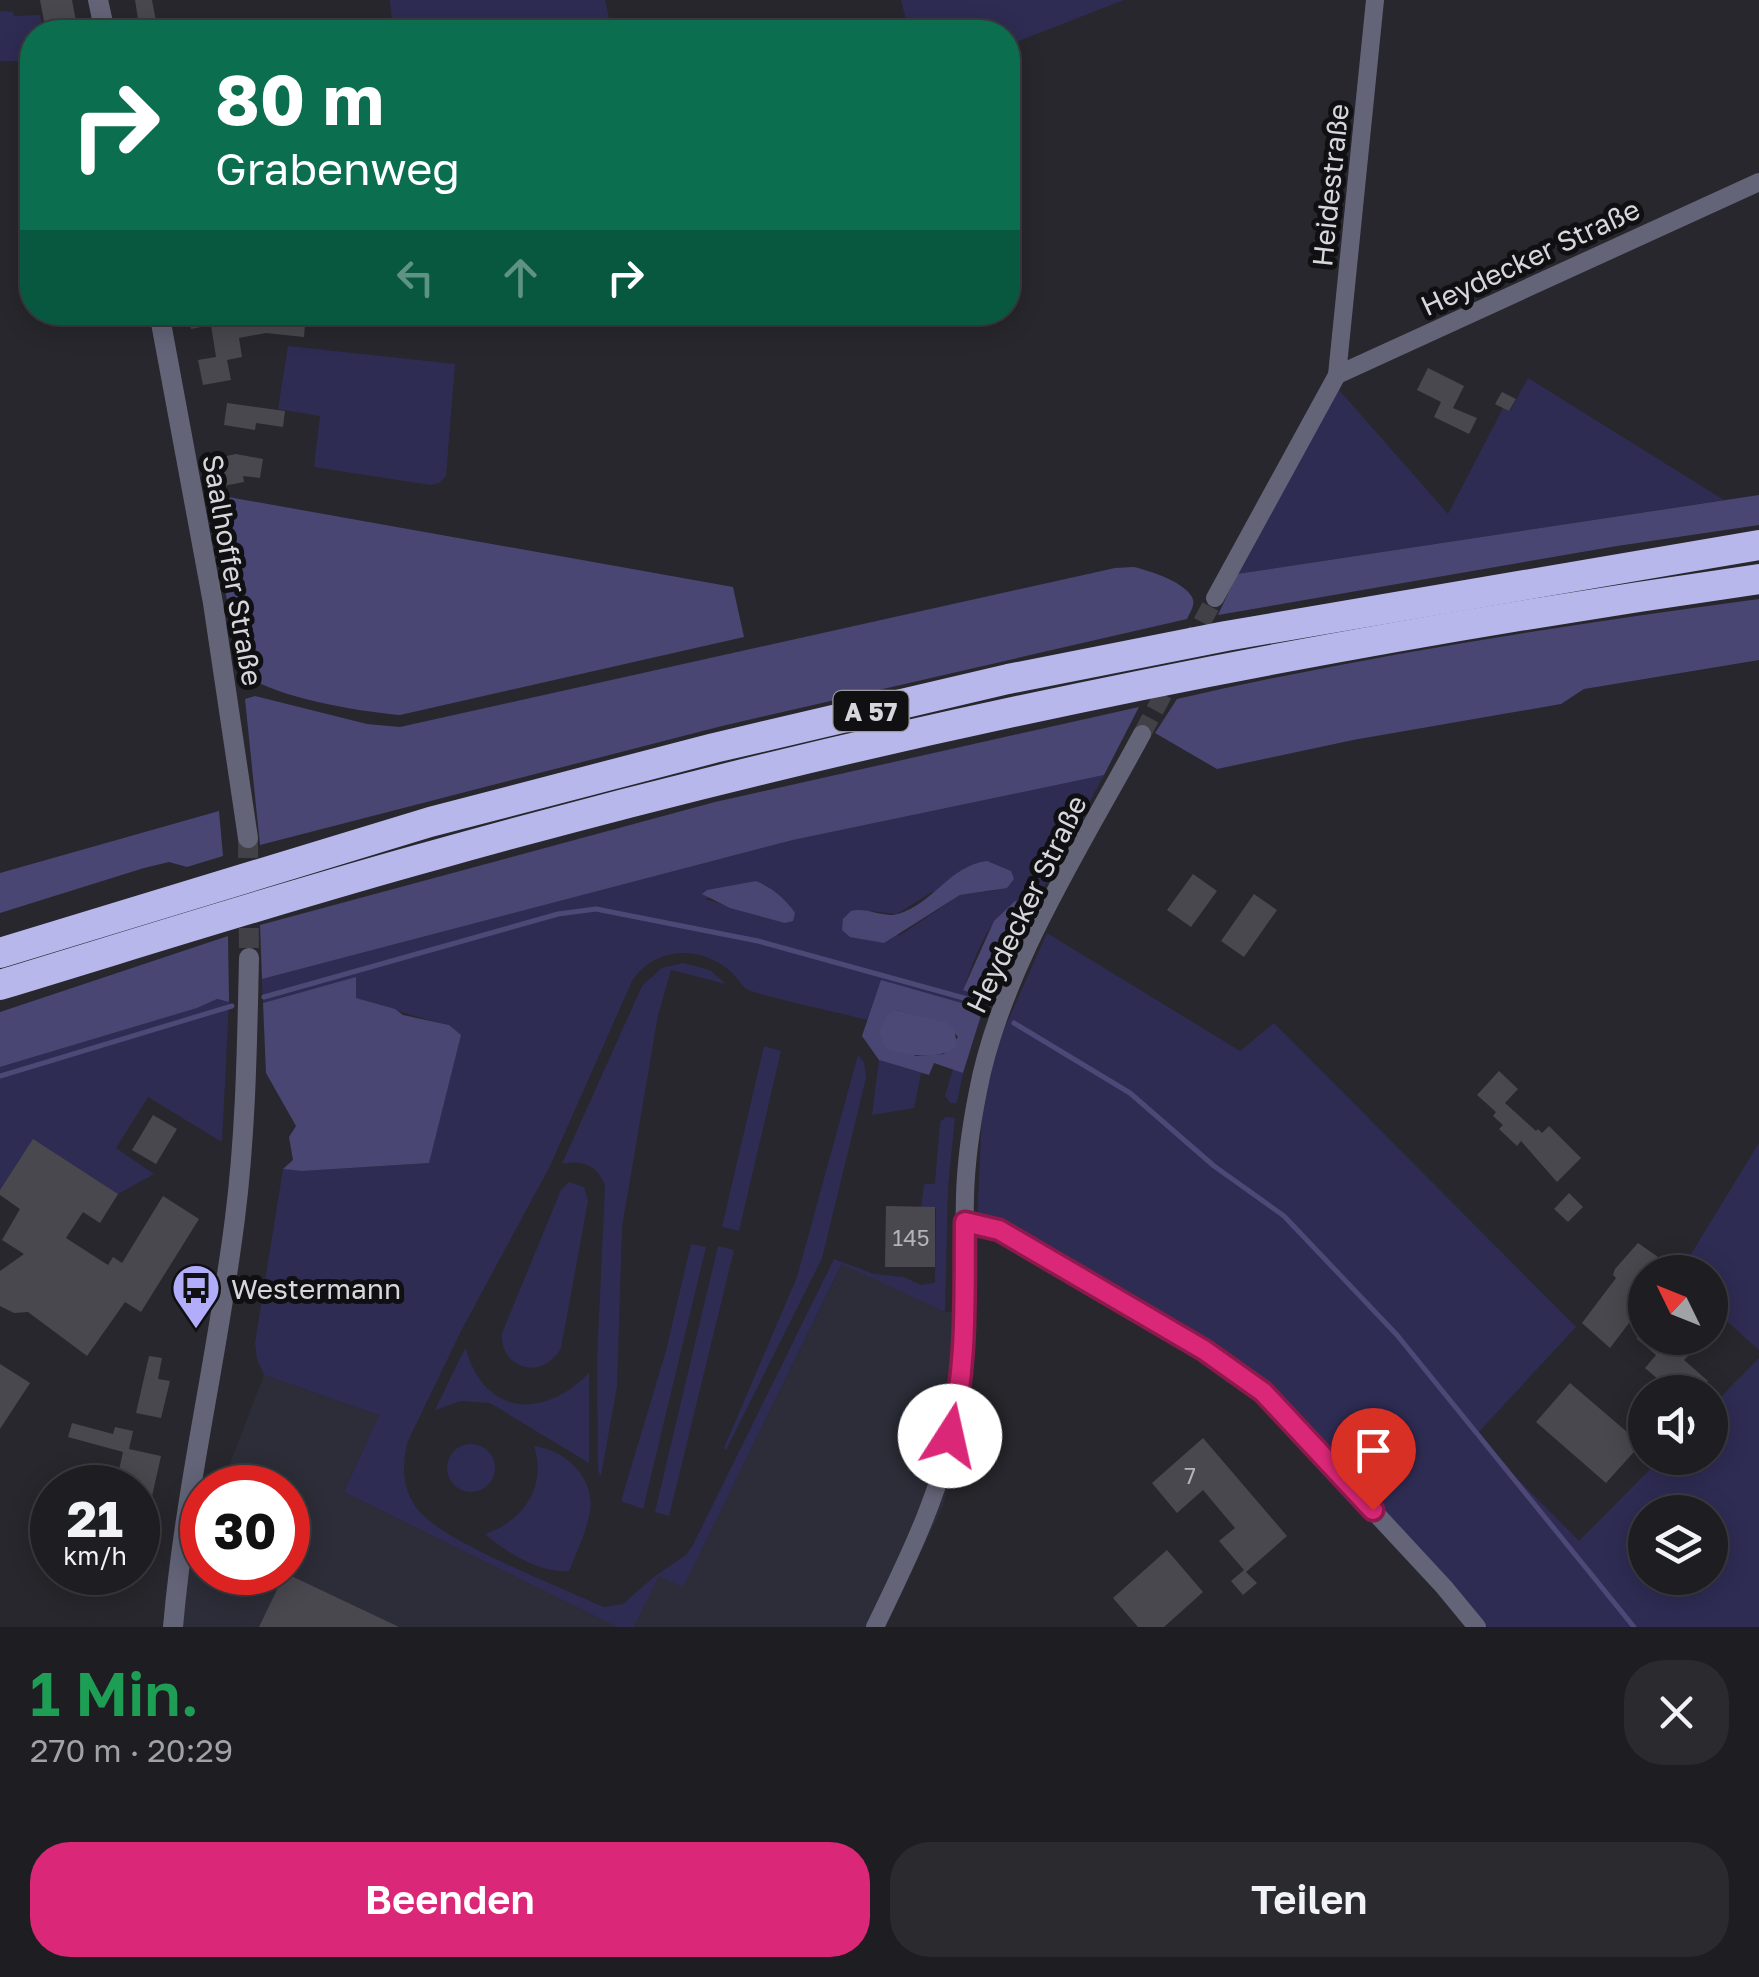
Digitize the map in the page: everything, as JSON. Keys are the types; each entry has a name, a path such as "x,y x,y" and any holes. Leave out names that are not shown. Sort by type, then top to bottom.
{"highway":[{"name":"A 57","path":"0,953 430,822 714,748 971,688 1226,636 1759,545"},
{"name":"A 57","path":"0,985 438,854 714,782 999,715 1569,606 1759,579"}],"street":[{"name":"Heidestraße","path":"1338,375 1376,0"},
{"name":"Heydecker Straße","path":"1338,375 1759,182"},
{"name":"Saalhoffer Straße","path":"161,325 213,603 248,838"},
{"path":"1215,598 1338,375"},
{"name":"Heydecker Straße","path":"875,1627 930,1505 958,1408 970,1134 996,1026 1038,929 1142,734"},
{"path":"173,1627 246,1124 249,958"},
{"path":"965,1222 999,1230 1072,1271 1204,1350 1263,1392 1477,1627"}],"shaded area":[{"path":"390,0 605,0 609,20 392,20"},
{"path":"901,0 1124,0 1020,40 1020,20 906,20"},
{"path":"0,11 13,12 14,16 40,15 41,20 20,20 20,61 0,61"},
{"path":"288,346 455,364 446,476 431,485 314,467 320,416 278,409"},
{"path":"1528,378 1724,500 1237,574 1339,390 1448,514 1503,408 1510,411"},
{"path":"206,493 733,587 744,637 400,715 293,696 241,671"},
{"path":"1759,495 1759,525 1218,615 1237,574"},
{"path":"1134,567 1188,591 1193,603 1187,619 722,726 260,845 245,699 255,696 367,724 400,727 1115,568"},
{"path":"1759,599 1759,660 1584,689 1561,704 1353,740 1217,769 1155,733 1177,699 1467,642"},
{"path":"1139,707 1104,775 793,840 262,979 260,925 715,802"},
{"path":"1104,775 1034,905 1025,901 1012,906 985,936 963,990 986,1000 983,1009 882,981 867,1020 751,991 717,962 691,954 678,953 652,961 632,981 550,1166 462,1329 407,1443 404,1461 409,1494 431,1522 473,1548 592,1602 604,1607 623,1604 655,1576 686,1555 834,1259 874,1274 904,1277 921,1285 935,1283 936,1208 921,1208 924,1184 935,1184 940,1122 946,1117 955,1118 948,1186 945,1312 842,1264 683,1587 659,1576 634,1627 617,1627 344,1492 379,1415 264,1375 255,1343 283,1169 429,1163 449,1025 356,998 355,978 263,1003 262,979 793,840","holes":["756,881 790,905 785,923 705,899","999,890 960,895 899,936 870,911 897,914 932,892"]},
{"path":"219,811 223,856 187,867 169,862 144,868 0,913 0,873"},
{"path":"987,861 1011,871 1014,879 1007,888 960,895 884,943 850,937 842,930 843,919 851,911 898,914 921,902 962,870"},
{"path":"756,881 787,903 795,913 793,921 785,923 730,908 702,894 707,890"},
{"path":"1015,901 1034,905 986,1000 963,990 994,921"},
{"path":"1047,933 1240,1051 1274,1023 1576,1327 1475,1436 1579,1541 1644,1475 1728,1475 1728,1390 1759,1358 1759,1627 1477,1627 1302,1432 1204,1350 977,1226 982,1112 998,1043"},
{"path":"228,936 229,1002 217,999 0,1067 0,1012"},
{"path":"683,963 710,970 726,984 671,970 658,1015 622,1227 617,1386 601,1476 597,1361 605,1186 599,1173 589,1166 562,1164 642,986 662,968"},
{"path":"356,977 356,998 403,1015 449,1025 461,1035 429,1163 283,1169 293,1160 289,1137 296,1126 266,1073 263,1003"},
{"path":"881,980 983,1009 963,1073 934,1063 929,1075 879,1060 862,1036","holes":["895,1010 946,1023 958,1037 944,1054 915,1056"]},
{"path":"217,999 229,1002 222,1142 148,1097 116,1148 154,1174 118,1194 33,1140 0,1190 0,1067"},
{"path":"895,1010 946,1022 954,1028 957,1045 933,1055 912,1055 885,1048 879,1033 887,1015"},
{"path":"764,1046 781,1051 739,1231 722,1227"},
{"path":"858,1055 864,1062 866,1078 822,1258 726,1450 797,1277"},
{"path":"879,1060 921,1073 914,1108 872,1115"},
{"path":"953,1069 963,1073 957,1103 950,1103 945,1096"},
{"path":"1759,1143 1759,1350 1728,1322 1728,1255 1690,1255"},
{"path":"569,1182 584,1187 588,1201 561,1348 544,1365 524,1367 508,1356 502,1333 561,1190"},
{"path":"691,1244 706,1247 643,1509 621,1501 666,1351"},
{"path":"718,1246 734,1250 669,1516 655,1512"},
{"path":"843,1263 945,1312 975,1311 970,1405 943,1506 886,1627 634,1627 659,1575 683,1586"},
{"path":"465,1348 476,1374 490,1391 519,1404 548,1400 589,1373 589,1463 490,1403 461,1401 435,1410"},
{"path":"264,1375 379,1415 344,1492 617,1627 173,1627 180,1595 310,1595 310,1465 229,1465"},
{"path":"471,1444 488,1451 495,1468 488,1485 471,1492 454,1485 447,1468 454,1451"},
{"path":"534,1446 567,1459 588,1487 589,1519 569,1571 547,1569 524,1560 485,1534 511,1520 529,1500 537,1475"}],"building":[{"path":"40,0 72,0 76,20 44,20"},
{"path":"135,0 152,0 156,20 138,20"},
{"path":"211,325 305,325 304,337 266,333 239,338 242,357 227,360 231,380 203,385 198,360 216,357"},
{"path":"1428,368 1464,386 1453,408 1477,418 1469,434 1434,417 1441,402 1417,390"},
{"path":"1502,392 1516,399 1509,411 1495,404"},
{"path":"227,403 285,411 283,427 256,423 255,430 224,425"},
{"path":"236,454 263,459 260,478 243,476 244,482 218,487 212,459"},
{"path":"1193,874 1217,891 1191,927 1167,910"},
{"path":"1254,894 1277,910 1244,957 1221,941"},
{"path":"1499,1071 1518,1089 1505,1103 1536,1131 1542,1133 1549,1126 1581,1158 1557,1182 1521,1141 1517,1146 1499,1129 1503,1125 1493,1116 1496,1112 1477,1095"},
{"path":"153,1115 177,1129 156,1164 132,1150"},
{"path":"33,1139 118,1194 100,1223 83,1212 66,1238 108,1265 113,1257 122,1263 163,1196 199,1219 141,1312 125,1302 87,1356 28,1312 14,1313 0,1306 0,1271 24,1254 2,1240 20,1209 0,1195 0,1190"},
{"path":"1569,1193 1583,1207 1568,1222 1554,1209"},
{"path":"886,1206 935,1207 935,1267 885,1267"},
{"path":"1638,1243 1655,1255 1628,1255 1628,1324 1610,1348 1582,1323 1616,1278 1615,1269"},
{"path":"1656,1355 1689,1355 1684,1360 1701,1375 1653,1375 1645,1368"},
{"path":"149,1356 162,1358 158,1379 170,1381 161,1418 136,1413"},
{"path":"0,1364 30,1383 0,1429"},
{"path":"1570,1383 1628,1433 1628,1458 1606,1483 1536,1422"},
{"path":"72,1423 113,1434 115,1427 133,1431 129,1449 161,1456 159,1465 120,1465 123,1452 68,1437"},
{"path":"1203,1438 1287,1536 1246,1572 1257,1583 1243,1595 1231,1581 1244,1570 1219,1541 1235,1528 1203,1490 1177,1513 1152,1483"},
{"path":"1167,1550 1203,1592 1164,1627 1138,1627 1113,1598"},
{"path":"310,1585 399,1627 259,1627 274,1595 310,1595"}],"waterway":[{"path":"264,997 558,914 596,909 758,941 982,1003"},
{"path":"0,1076 232,1006"},
{"path":"1014,1023 1130,1093 1214,1166 1284,1216 1397,1335 1634,1627"}],"tunnel":[{"path":"1189,646 1215,598"},
{"path":"1142,734 1172,678"},
{"path":"248,838 249,958"}],"place":[{"name":"Westermann","path":"196,1330"}],"route":[{"path":"950,1436 958,1408 964,1332 965,1222 975,1222 999,1230 1072,1271 1204,1350 1263,1392 1373,1510"}]}
